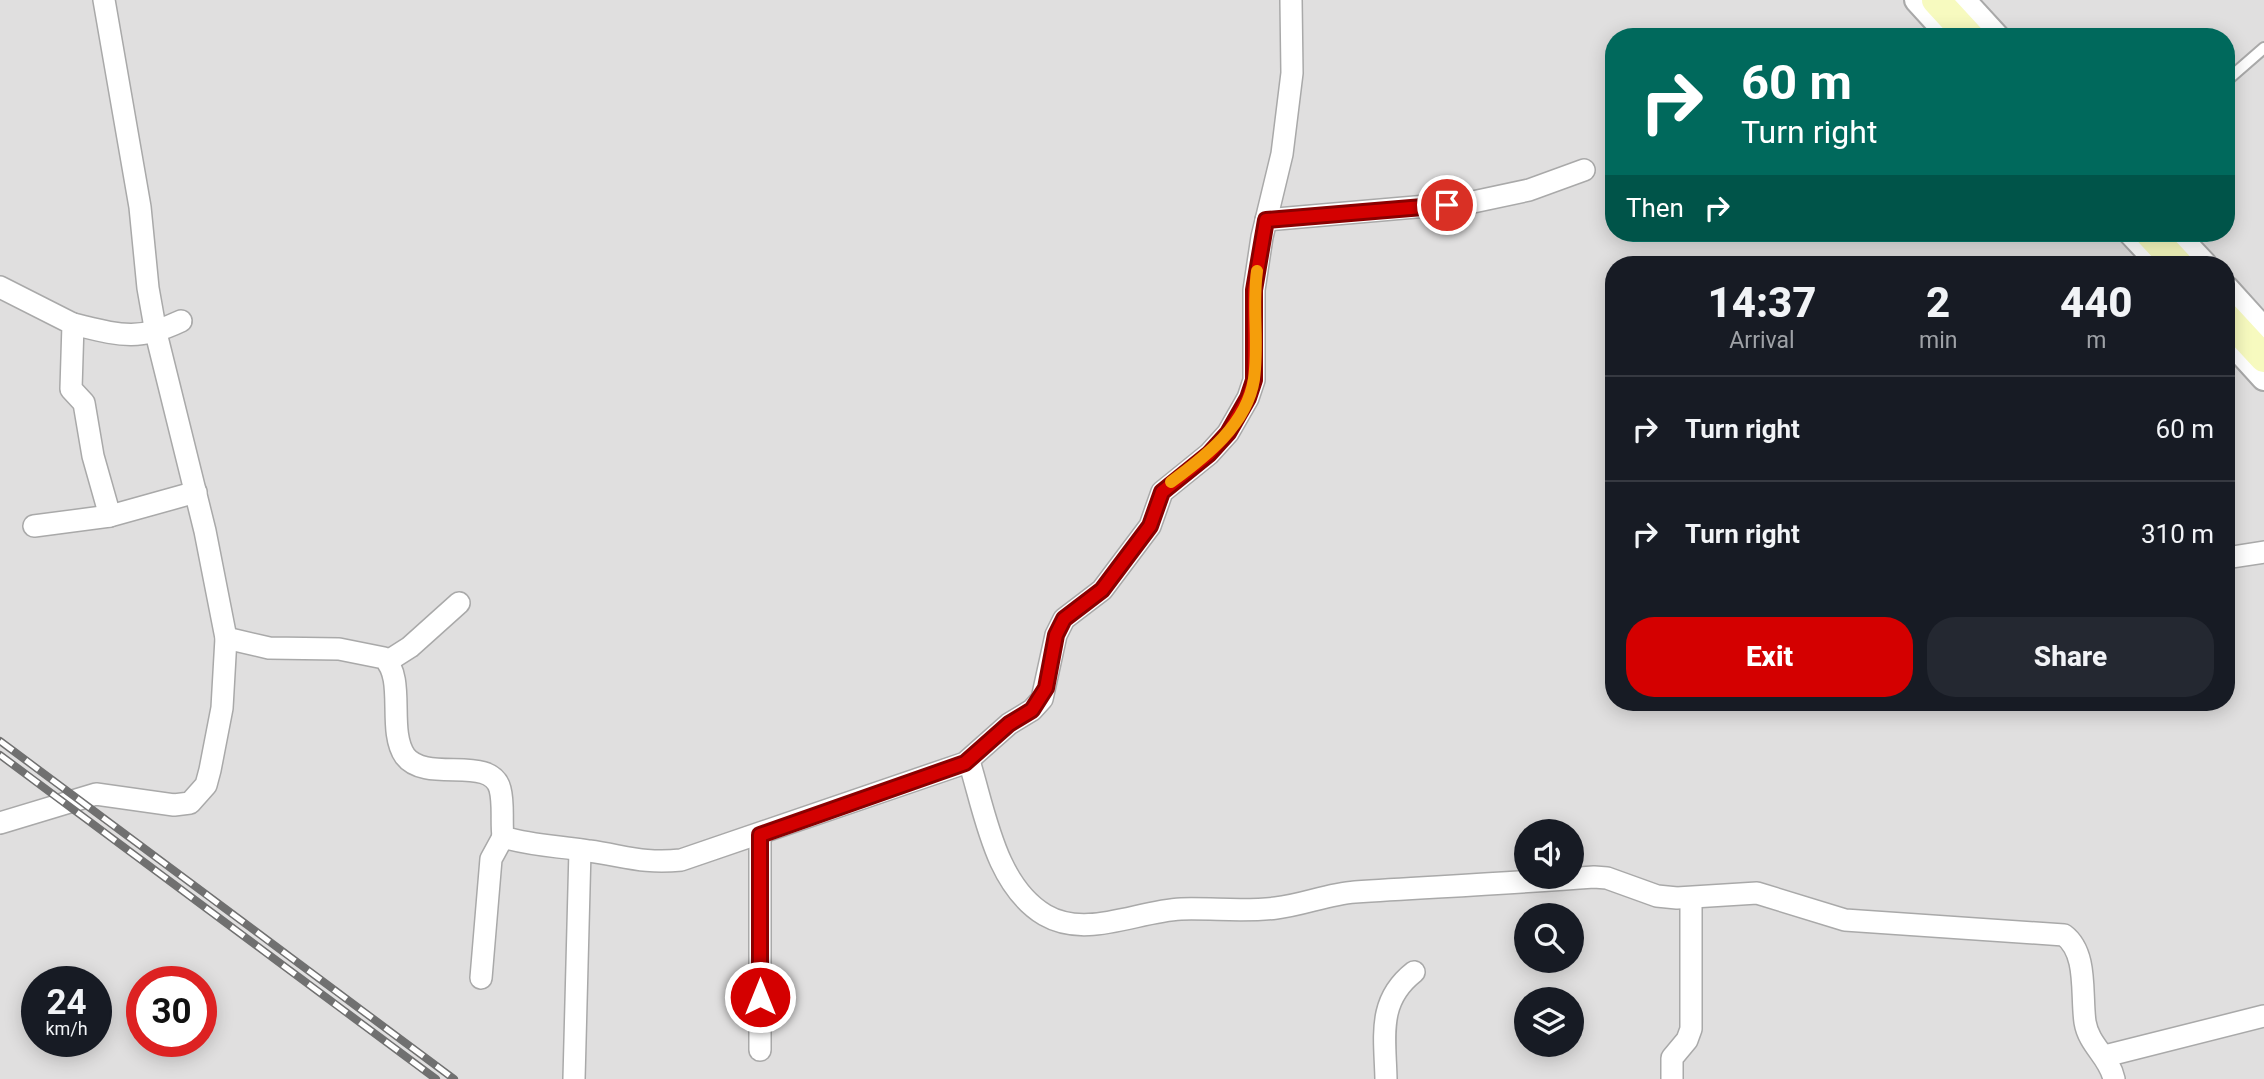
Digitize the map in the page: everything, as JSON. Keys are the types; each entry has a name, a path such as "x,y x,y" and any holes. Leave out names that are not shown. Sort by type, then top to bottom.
{"main road":[{"path":"1936,0 1962,28"},
{"path":"2157,242 2171,256"},
{"path":"2235,327 2264,358"}],"street":[{"path":"0,823 96,794 174,805 190,803 198,797 210,770 222,708 226,638 196,492 156,333 148,288 141,207 104,0"},
{"path":"503,837 639,862 681,860 969,761 1009,724 1032,710 1042,699 1056,635 1064,619 1102,590 1150,526 1162,492 1209,454 1228,433 1248,398 1254,380 1254,290 1266,220 1282,154 1292,73 1292,0"},
{"path":"1917,0 1943,28"},
{"path":"1969,2 1990,28"},
{"path":"1266,220 1473,202 1529,190 1584,170"},
{"path":"2139,242 2153,256"},
{"path":"2183,242 2197,256"},
{"path":"0,287 73,324 124,336 156,333 181,321"},
{"path":"2235,298 2264,330"},
{"path":"73,324 71,389 84,403 93,456 110,516"},
{"path":"2235,347 2264,378"},
{"path":"34,526 110,516 196,492"},
{"path":"2235,557 2264,552"},
{"path":"388,661 410,647 459,603"},
{"path":"226,638 269,648 338,649 380,655 388,661 393,681 398,742 405,755 423,768 488,773 496,780 500,790 503,837 491,859 481,978"},
{"path":"969,761 1001,861 1013,883 1043,913 1067,924 1101,923 1179,909 1276,908 1351,892 1490,886 1594,877 1607,878 1657,895 1691,898 1757,893 1846,920 2064,935 2077,948 2090,1039 2105,1056 2114,1079"},
{"path":"760,835 760,1051"},
{"path":"574,1079 580,850"},
{"path":"1672,1079 1672,1058 1687,1040 1691,1028 1691,898"},
{"path":"1386,1079 1387,1011 1399,984 1414,972"},
{"path":"2105,1056 2264,1016"}],"lane":[{"path":"2235,73 2264,48"}],"shaded area":[{"path":"0,0 2264,0 2264,1079 0,1079"}],"railway":[{"path":"0,741 454,1079"},
{"path":"0,755 436,1079"}],"slow traffic":[{"path":"1171,482 1209,454 1228,433 1248,398 1254,380 1254,290 1257,271"}],"route":[{"path":"760,997 760,835 965,763 1042,699 1056,635 1064,619 1102,590 1150,526 1162,492 1209,454 1228,433 1248,398 1254,380 1254,290 1266,220 1447,205"}]}
